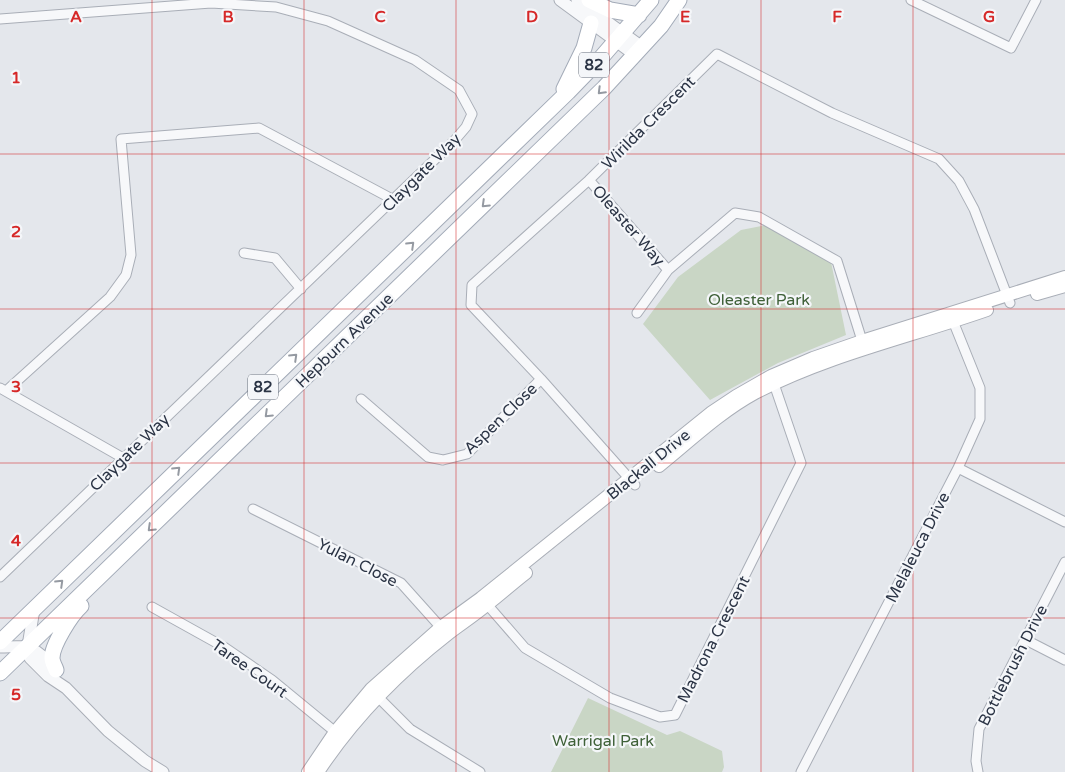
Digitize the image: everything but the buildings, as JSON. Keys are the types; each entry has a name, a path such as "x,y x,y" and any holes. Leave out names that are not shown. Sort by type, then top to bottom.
{"main road":[{"path":"589,0 610,10 639,15"},
{"name":"Hepburn Avenue","path":"0,642 547,113 620,38 651,0"},
{"name":"Hepburn Avenue","path":"0,673 604,88 661,26 679,0"},
{"path":"547,113 575,69 584,48 590,23"},
{"name":"Blackall Drive","path":"308,772 374,693 444,630 484,601 632,482 712,412 736,396 773,380 812,358 863,345 952,318 1065,277"},
{"name":"Blackall Drive","path":"1008,299 1065,286"},
{"path":"56,670 52,658 64,630 76,611 110,577 123,555"},
{"name":"Blackall Drive","path":"318,772 339,735"}],"street":[{"path":"560,0 590,23 620,38"},
{"path":"577,0 620,38 639,51"},
{"path":"911,0 1011,48 1036,0"},
{"name":"Claygate Way","path":"0,18 211,3 276,7 328,21 415,60 459,90 472,114 466,127 454,141 394,200 0,577"},
{"name":"Wirilda Crescent","path":"632,482 471,305 472,285 589,180 717,54 832,112 939,159 959,181 974,209 1008,299"},
{"path":"123,458 3,390 110,296 126,275 131,256 121,139 259,128 394,200"},
{"name":"Oleaster Way","path":"589,180 668,270"},
{"name":"Oleaster Way","path":"637,313 668,270 735,213 759,217 837,261 863,345"},
{"path":"244,253 275,258 301,288"},
{"name":"Melaleuca Drive","path":"800,772 958,468 980,419 980,388 952,318"},
{"name":"Aspen Close","path":"361,398 428,457 443,460 467,454 540,379"},
{"name":"Madrona Crescent","path":"484,601 525,648 610,698 660,716 674,715 801,463 773,380"},
{"path":"958,468 1065,522"},
{"name":"Yulan Close","path":"253,509 401,583 444,630"},
{"name":"Bottlebrush Drive","path":"978,772 976,762 979,729 1065,562"},
{"name":"Taree Court","path":"152,607 224,647 272,680 339,735"},
{"path":"34,609 28,646 30,658 48,676 66,688 108,731 145,761 163,772"},
{"path":"1026,640 1065,660"},
{"path":"0,647 28,646 39,652 56,670 66,688"},
{"path":"374,693 410,729 475,771"}],"green space":[{"name":"Oleaster Park","path":"767,225 831,262 846,335 778,363 710,400 643,324 678,277 741,230"},
{"name":"Warrigal Park","path":"588,698 667,735 680,731 722,751 724,767 722,772 551,772"}]}
